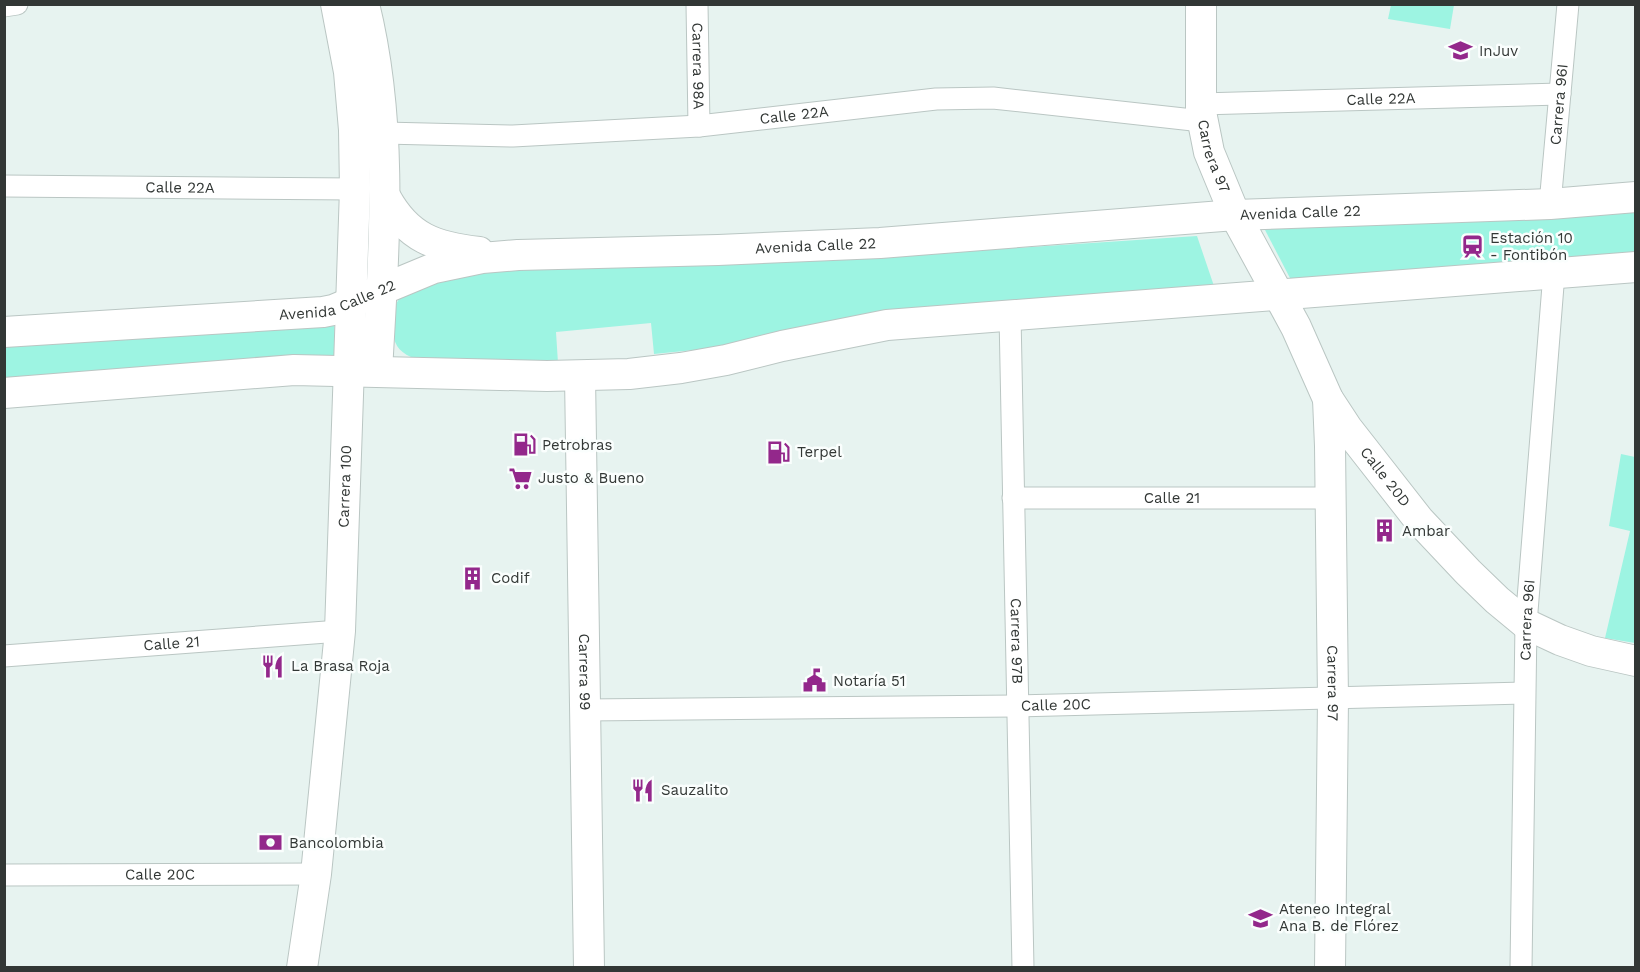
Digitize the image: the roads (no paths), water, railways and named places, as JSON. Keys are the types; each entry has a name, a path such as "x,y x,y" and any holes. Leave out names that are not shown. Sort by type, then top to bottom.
{"main road":[{"name":"Carrera 100","path":"336,4 349,72 354,130 355,189 351,302 363,371"},
{"name":"Carrera 100","path":"302,968 316,874 363,371 381,289 386,198 384,133 378,71 364,4"},
{"name":"Carrera 97","path":"1202,4 1202,112 1209,152 1235,215 1278,295"},
{"name":"Avenida Calle 22","path":"4,332 322,312 413,275 447,264 518,255 729,250 880,243 1235,215 1551,204 1635,197"},
{"path":"386,198 393,211 407,227 438,245 518,255"},
{"path":"4,393 294,370 580,376 629,374 700,365 832,335 888,325 1635,267"},
{"name":"Calle 20D","path":"1278,295 1296,327 1328,399 1347,428 1419,520 1467,572 1526,624 1560,640 1635,661"},
{"name":"Carrera 99","path":"580,376 589,968"},
{"name":"Carrera 97","path":"1328,399 1333,699 1330,968"}],"street":[{"path":"4,6 17,4"},
{"name":"Carrera 98A","path":"697,4 699,126"},
{"name":"Carrera 96I","path":"1551,204 1568,4"},
{"name":"Calle 22A","path":"384,133 513,136 699,126 936,99 993,99 1202,112 1560,94"},
{"name":"Calle 22A","path":"4,186 355,189"},
{"name":"Carrera 96I","path":"1521,968 1526,624 1550,348 1554,273"},
{"name":"Carrera 97B","path":"1010,315 1023,968"},
{"name":"Calle 21","path":"1013,498 1331,498"},
{"name":"Calle 21","path":"4,656 340,631"},
{"name":"Calle 20C","path":"586,710 1016,706 1524,693"},
{"name":"Calle 20C","path":"4,875 316,874"}],"place":[{"name":"InJuv","path":"1461,51"},
{"name":"Estación 10 - Fontibón","path":"1472,247"},
{"name":"Petrobras","path":"524,445"},
{"name":"Terpel","path":"779,452"},
{"name":"Justo & Bueno","path":"520,478"},
{"name":"Ambar","path":"1384,531"},
{"name":"Codif","path":"473,578"},
{"name":"La Brasa Roja","path":"273,666"},
{"name":"Notaría 51","path":"815,681"},
{"name":"Sauzalito","path":"643,790"},
{"name":"Bancolombia","path":"271,843"},
{"name":"Ateneo Integral Ana B. de Flórez","path":"1261,918"}]}
